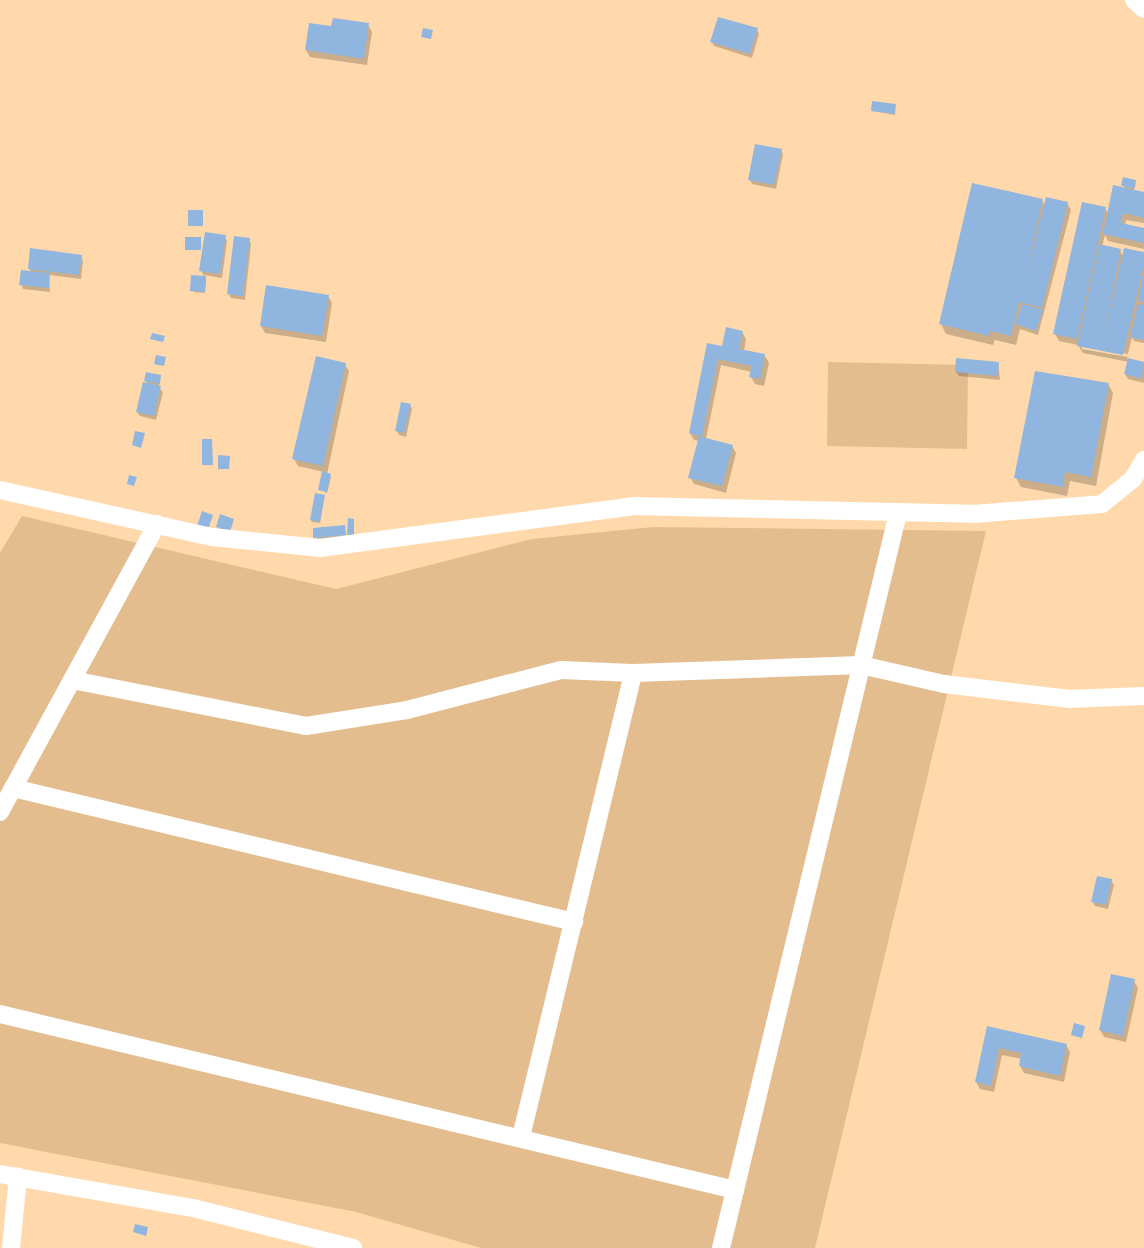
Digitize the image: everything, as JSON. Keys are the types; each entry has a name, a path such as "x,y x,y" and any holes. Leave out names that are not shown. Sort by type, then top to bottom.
{"street":[{"path":"1134,0 1144,9"},
{"path":"0,508 5,490 212,537 320,548 633,506 973,514 1102,504 1133,479 1144,460"},
{"path":"721,1248 898,513"},
{"path":"0,812 157,524"},
{"path":"72,680 306,726 407,710 561,670 633,673 861,665 944,684 1069,699 1144,696"},
{"path":"521,1137 633,673"},
{"path":"13,788 574,922"},
{"path":"0,1014 735,1190"},
{"path":"11,1248 9,1175 193,1208 351,1248"}],"shaded area":[{"path":"828,362 968,365 967,449 827,446"},
{"path":"22,516 336,589 532,539 653,527 986,531 815,1248 481,1248 356,1212 0,1143 0,553"}],"building":[{"path":"718,17 758,28 750,54 710,42"},
{"path":"333,18 369,23 364,59 305,50 309,23 331,26"},
{"path":"423,28 433,30 431,39 421,37"},
{"path":"872,101 896,104 895,114 871,111"},
{"path":"755,144 782,149 774,185 748,180"},
{"path":"1123,177 1136,180 1135,188 1121,186"},
{"path":"972,183 1043,199 1026,275 1046,197 1068,202 1042,308 1019,302 1011,336 990,331 989,336 939,324"},
{"path":"1113,185 1144,192 1144,218 1123,213 1121,223 1144,228 1144,243 1103,234"},
{"path":"1082,202 1106,207 1077,339 1053,334"},
{"path":"188,210 203,210 203,226 188,226"},
{"path":"205,232 226,235 220,274 199,271"},
{"path":"234,236 250,238 243,296 227,294"},
{"path":"185,237 201,237 201,250 185,250"},
{"path":"1099,244 1121,249 1105,332 1124,248 1144,252 1144,265 1123,355 1077,346"},
{"path":"30,248 82,255 79,275 28,269"},
{"path":"21,270 50,273 49,288 19,285"},
{"path":"191,275 206,276 205,292 190,291"},
{"path":"1144,276 1144,302 1138,301"},
{"path":"266,285 329,295 322,336 260,326"},
{"path":"1022,304 1043,310 1036,331 1015,324"},
{"path":"1138,304 1144,305 1144,340 1130,337"},
{"path":"726,327 743,331 739,349 765,354 760,379 749,377 752,366 718,359 702,437 733,445 722,486 688,478 699,436 689,433 707,343 722,346"},
{"path":"152,333 165,336 163,342 150,339"},
{"path":"156,355 166,357 164,366 154,364"},
{"path":"316,356 346,363 323,466 292,459"},
{"path":"956,358 999,362 998,376 955,372"},
{"path":"1128,358 1144,362 1142,379 1124,374"},
{"path":"1035,371 1109,383 1091,477 1065,472 1063,487 1014,478"},
{"path":"146,372 161,375 160,384 144,381"},
{"path":"143,382 161,386 154,416 136,412"},
{"path":"401,402 411,404 404,433 395,431"},
{"path":"135,431 145,433 141,448 132,445"},
{"path":"202,439 212,439 213,465 202,465"},
{"path":"218,455 230,456 229,469 218,469"},
{"path":"322,471 331,474 327,492 318,490"},
{"path":"129,475 137,477 134,486 127,484"},
{"path":"315,493 325,495 320,522 310,520"},
{"path":"202,511 213,515 208,530 197,526"},
{"path":"220,514 234,519 230,532 216,527"},
{"path":"348,518 354,519 354,535 347,535"},
{"path":"345,525 346,535 313,538 313,528"},
{"path":"1097,876 1112,879 1106,905 1091,902"},
{"path":"1111,974 1135,979 1123,1036 1099,1030"},
{"path":"1074,1023 1085,1026 1082,1038 1071,1035"},
{"path":"987,1026 1067,1044 1060,1076 1019,1066 1021,1053 999,1048 991,1086 975,1082"},
{"path":"135,1224 148,1227 146,1236 133,1232"}]}
